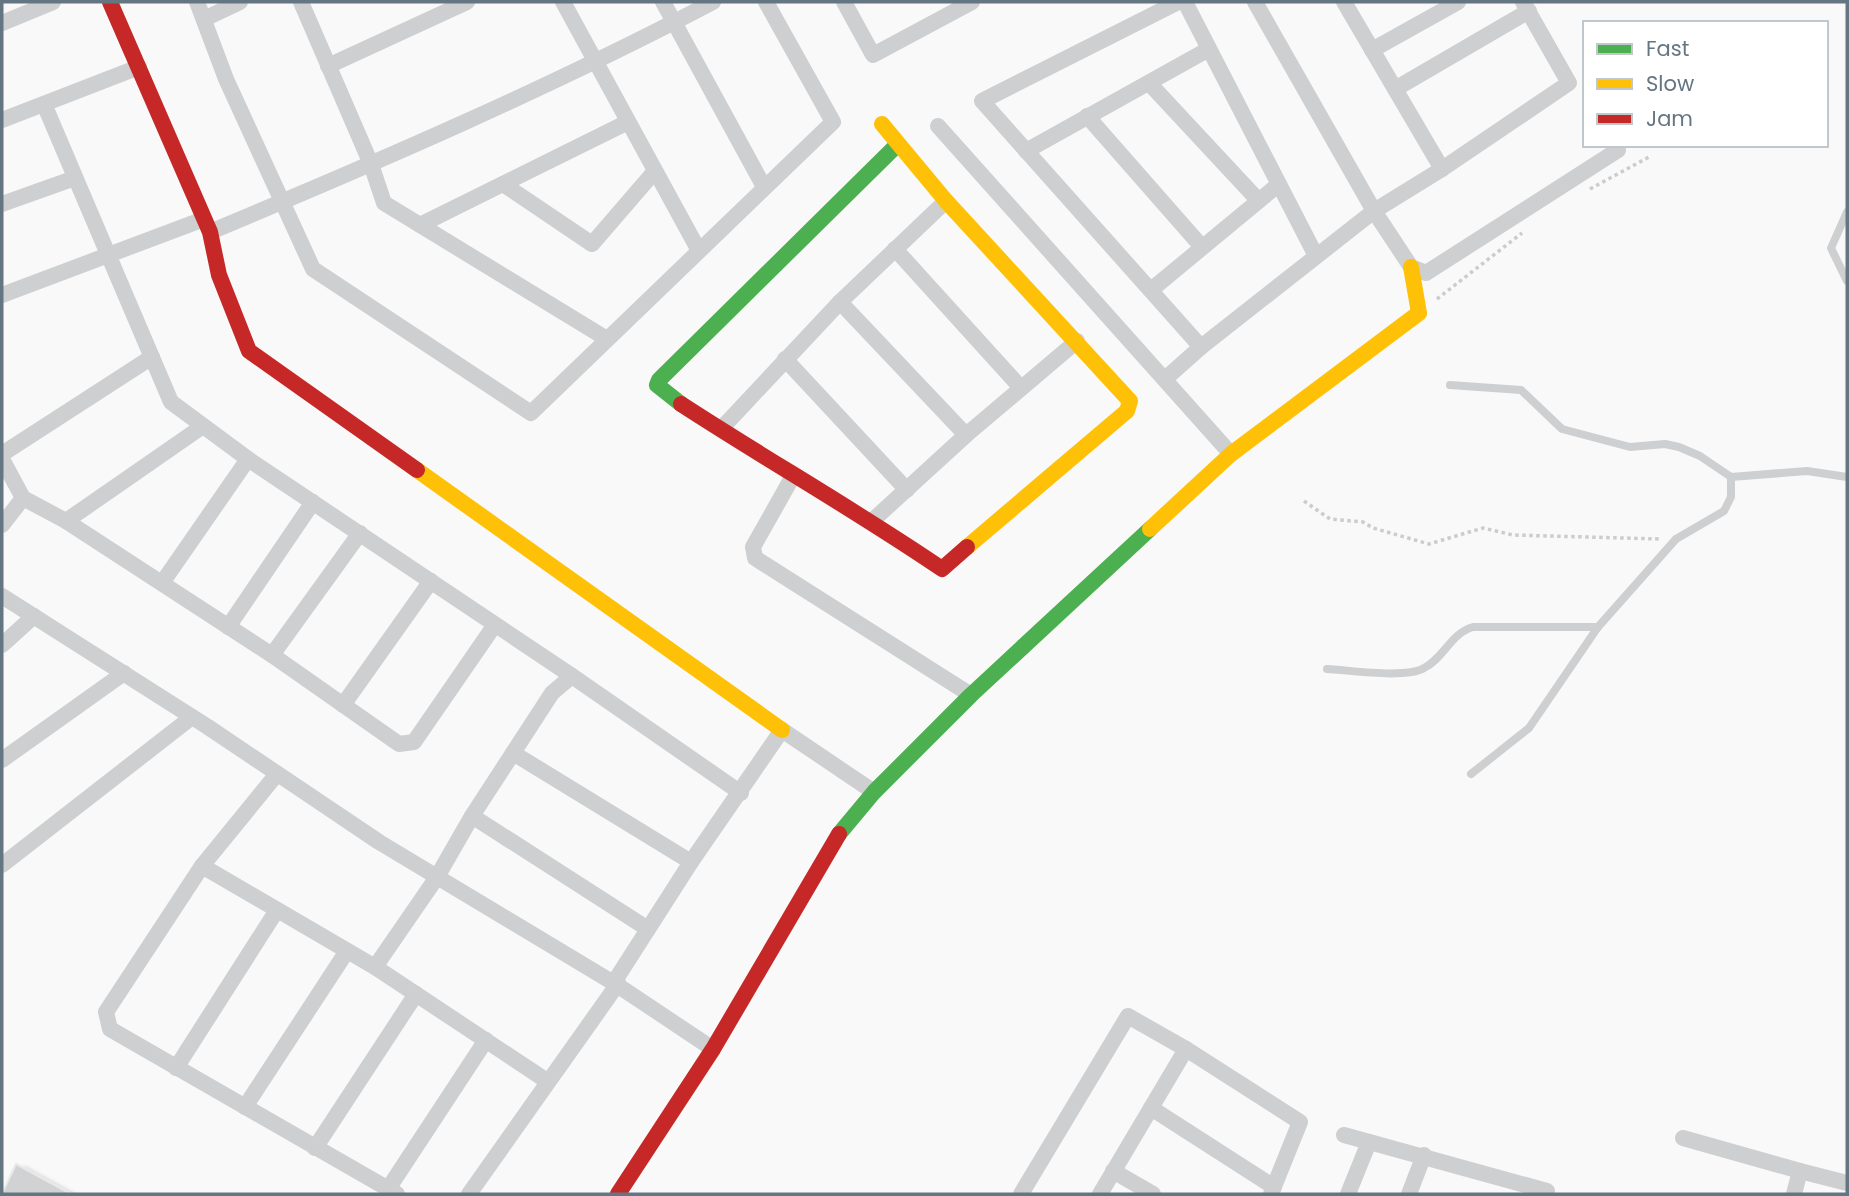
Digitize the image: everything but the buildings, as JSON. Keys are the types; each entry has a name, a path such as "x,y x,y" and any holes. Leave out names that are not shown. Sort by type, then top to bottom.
{"street":[{"path":"2,23 52,2"},
{"path":"110,2 207,225 219,275 249,351 782,730 874,792"},
{"path":"197,2 281,202 313,269 531,413 698,249 833,122 766,2"},
{"path":"204,19 240,2"},
{"path":"301,2 371,164 384,203 607,339"},
{"path":"328,66 467,2"},
{"path":"563,2 698,249"},
{"path":"663,2 764,187"},
{"path":"2,295 110,255 281,202 595,64 713,2"},
{"path":"844,2 873,55 972,2"},
{"path":"1178,2 982,101 1201,346"},
{"path":"1185,2 1316,256"},
{"path":"618,1194 713,1049 840,832 874,792 971,695 1231,454 1419,313 1411,267 1374,211 1255,2"},
{"path":"1343,2 1442,169"},
{"path":"1372,50 1458,2"},
{"path":"1166,379 1201,346 1374,211 1442,169 1569,83 1526,7 1395,89"},
{"path":"1026,151 1209,49"},
{"path":"2,120 139,67"},
{"path":"1149,83 1258,200"},
{"path":"44,104 171,401 248,459 741,793"},
{"path":"1087,116 1202,247"},
{"path":"420,225 628,122"},
{"path":"882,124 946,201 1130,401 1127,411 942,569 872,521 793,476 662,392 659,380 898,144"},
{"path":"938,126 1231,454"},
{"path":"1411,267 1426,273 1618,150"},
{"path":"503,184 592,244 655,172"},
{"path":"2,204 75,178"},
{"path":"1151,290 1279,184"},
{"path":"721,429 841,302 946,201"},
{"path":"895,249 1021,388"},
{"path":"841,302 966,435"},
{"path":"872,521 966,435 1077,341"},
{"path":"152,357 2,456 23,498 66,521 162,583 272,655 399,744 414,742 494,626"},
{"path":"785,359 907,490"},
{"path":"66,521 203,426"},
{"path":"162,583 248,459"},
{"path":"793,476 753,547 755,558 971,695"},
{"path":"2,525 23,498"},
{"path":"229,627 313,502"},
{"path":"272,655 360,533"},
{"path":"343,705 430,581"},
{"path":"2,596 437,877 617,985 713,1049"},
{"path":"2,645 34,616"},
{"path":"2,760 124,673"},
{"path":"375,967 437,877 472,816 552,693 572,676"},
{"path":"2,865 192,718"},
{"path":"469,1194 617,985 618,976 691,862 782,730"},
{"path":"513,753 691,862"},
{"path":"278,774 202,866 106,1012 110,1029 392,1192 486,1040"},
{"path":"472,816 648,929"},
{"path":"202,866 375,967 547,1081"},
{"path":"176,1068 277,910"},
{"path":"245,1107 347,951"},
{"path":"315,1148 416,994"},
{"path":"1021,1194 1128,1016 1186,1049 1300,1122 1272,1190 1151,1108"},
{"path":"1100,1194 1186,1049"},
{"path":"1344,1135 1424,1155 1547,1192 1564,1194"},
{"path":"1682,1139 1847,1183"},
{"path":"1349,1194 1368,1142"},
{"path":"1409,1194 1424,1155"},
{"path":"1114,1171 1153,1194"},
{"path":"1794,1194 1800,1171"}],"lane":[{"path":"1847,212 1831,248 1847,281"},
{"path":"1450,386 1521,390 1562,429 1629,446 1665,444 1679,447 1700,456 1731,477 1807,471 1847,477"},
{"path":"1471,774 1529,728 1598,627 1676,539 1724,511 1731,497 1731,477"},
{"path":"1327,669 1413,672 1433,662 1462,631 1473,627 1598,627"}],"path":[{"path":"1583,193 1649,158"},
{"path":"1419,313 1527,229"},
{"path":"1304,501 1330,519 1363,522 1373,528 1429,544 1483,528 1513,535 1676,539"}],"traffic: fast":[{"path":"681,404 657,385 659,380 898,144"},
{"path":"839,834 874,792 971,695 1150,529"}],"traffic: slow":[{"path":"882,124 946,201 1130,401 1127,411 967,547"},
{"path":"1150,529 1231,454 1419,313 1411,267"},
{"path":"417,470 782,730"}],"traffic: jam":[{"path":"110,2 210,232 219,275 249,351 417,470"},
{"path":"681,404 942,569 967,547"},
{"path":"618,1194 713,1049 839,834"}]}
